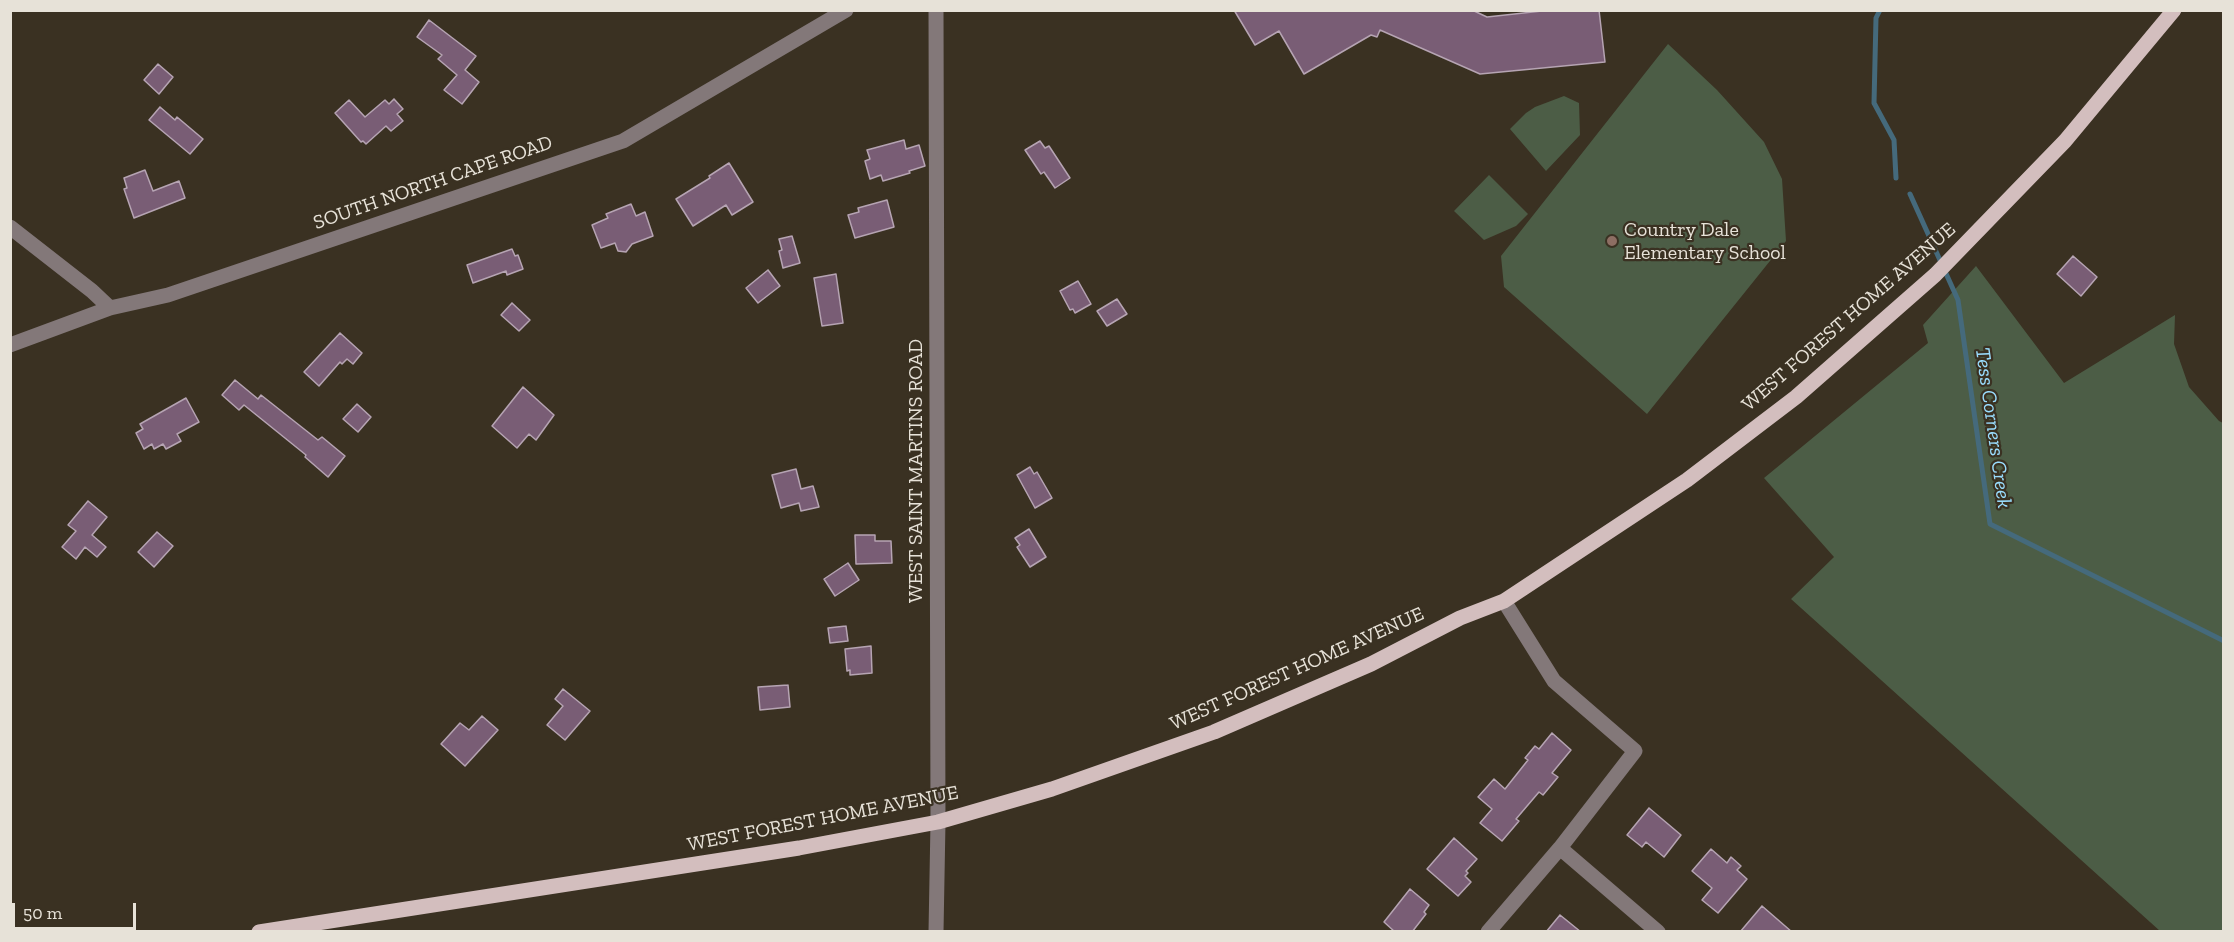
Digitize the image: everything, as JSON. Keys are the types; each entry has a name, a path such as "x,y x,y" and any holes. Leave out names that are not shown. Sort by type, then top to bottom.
{"main road":[{"name":"WEST FOREST HOME AVENUE","path":"259,932 768,853 938,822 1052,789 1214,732 1371,664 1460,618 1504,601 1687,480 1796,397 1935,275 2065,141 2174,10"}],"street":[{"name":"SOUTH NORTH CAPE ROAD","path":"10,345 110,308 168,294 623,141 846,10"},
{"name":"WEST SAINT MARTINS ROAD","path":"936,10 938,822 936,932"},
{"path":"10,227 92,291 110,308"},
{"path":"1488,932 1560,848 1635,751 1554,681 1504,601"},
{"path":"1560,848 1658,932"}],"green space":[{"path":"1668,44 1717,90 1764,142 1782,179 1786,241 1647,414 1504,287 1501,256"},
{"path":"1564,96 1579,103 1580,135 1546,171 1510,129 1535,107"},
{"path":"1489,175 1528,214 1516,226 1484,240 1454,211"},
{"path":"1976,266 2064,383 2175,315 2174,344 2189,387 2223,423 2223,931 2160,931 1791,599 1834,557 1764,478 1928,343 1923,325"}],"building":[{"path":"1234,10 1472,10 1487,17 1551,10 1599,10 1605,62 1480,74 1380,30 1377,37 1371,35 1304,74 1279,31 1255,45"},
{"path":"429,20 476,56 465,70 479,82 462,104 444,90 457,75 438,59 442,55 417,37"},
{"path":"158,64 173,77 159,94 144,80"},
{"path":"394,99 403,109 397,114 403,121 391,131 386,126 366,144 361,142 335,113 349,100 365,117 385,100 389,104"},
{"path":"160,107 175,120 177,117 203,139 190,154 149,120"},
{"path":"904,140 906,149 919,145 925,166 883,181 881,175 870,179 865,161 870,159 867,150"},
{"path":"1040,141 1045,148 1049,146 1070,178 1055,188 1044,172 1041,174 1025,150"},
{"path":"729,163 753,202 732,215 726,205 693,226 676,199"},
{"path":"145,170 153,191 179,181 185,198 134,218 124,189 127,188 124,178"},
{"path":"887,200 894,227 855,238 848,215 859,212 858,208"},
{"path":"631,204 636,216 645,212 653,236 632,244 626,252 618,251 615,243 601,248 592,225 608,218 606,214"},
{"path":"792,236 800,263 783,268 779,239"},
{"path":"512,249 515,256 518,255 523,269 507,275 506,271 473,283 467,265"},
{"path":"2073,256 2097,277 2081,296 2057,274"},
{"path":"768,270 780,286 758,303 746,288"},
{"path":"836,274 843,323 822,326 814,278"},
{"path":"1078,281 1091,304 1075,313 1073,309 1070,310 1060,291"},
{"path":"1117,299 1127,314 1107,326 1097,311"},
{"path":"512,303 530,320 519,331 501,315"},
{"path":"340,333 362,353 353,364 347,359 342,364 340,362 319,386 304,372"},
{"path":"235,380 258,399 261,395 318,440 322,437 345,456 328,477 305,457 306,455 244,405 239,410 222,395"},
{"path":"523,387 554,415 536,440 529,434 517,448 492,426"},
{"path":"186,398 199,422 177,434 181,441 166,449 163,444 154,449 152,444 144,449 136,433 143,429 140,424"},
{"path":"357,404 371,417 358,432 343,419"},
{"path":"1030,467 1034,474 1037,472 1052,498 1035,508 1017,475"},
{"path":"796,469 801,489 813,486 819,507 801,511 799,503 781,508 772,475"},
{"path":"88,501 107,517 92,535 106,547 97,557 85,547 76,559 62,547 76,531 68,525"},
{"path":"1029,529 1046,557 1030,567 1017,547 1020,545 1015,538"},
{"path":"157,532 173,546 154,567 138,552"},
{"path":"855,535 875,535 875,541 891,541 892,563 856,564"},
{"path":"848,563 859,580 835,596 824,579"},
{"path":"846,626 848,641 830,643 828,628"},
{"path":"871,646 872,673 850,675 850,670 847,671 845,649"},
{"path":"788,685 790,707 760,710 758,687"},
{"path":"563,689 590,711 565,740 547,725 563,706 555,699"},
{"path":"482,716 498,730 465,766 441,744 460,723 469,730"},
{"path":"1552,733 1571,750 1552,773 1558,777 1543,795 1539,792 1516,819 1519,821 1502,841 1480,823 1492,809 1478,797 1494,779 1505,789 1528,760 1525,758 1535,746 1539,749"},
{"path":"1649,808 1681,835 1664,857 1646,842 1642,847 1627,835"},
{"path":"1454,838 1477,859 1466,871 1468,873 1465,876 1471,882 1458,896 1427,869"},
{"path":"1711,849 1727,863 1731,857 1741,866 1737,870 1747,879 1718,913 1702,900 1712,888 1692,871"},
{"path":"1410,889 1429,905 1424,912 1426,914 1412,932 1395,932 1384,922"},
{"path":"1762,906 1792,932 1740,932"},
{"path":"1560,915 1581,932 1546,932"}],"waterway":[{"name":"Tess Corners Creek","path":"1880,10 1876,18 1874,103 1894,140 1896,178"},
{"name":"Tess Corners Creek","path":"1910,194 1958,300 1990,524 2224,641"}],"place":[{"name":"Country Dale Elementary School","path":"1612,241"}]}
